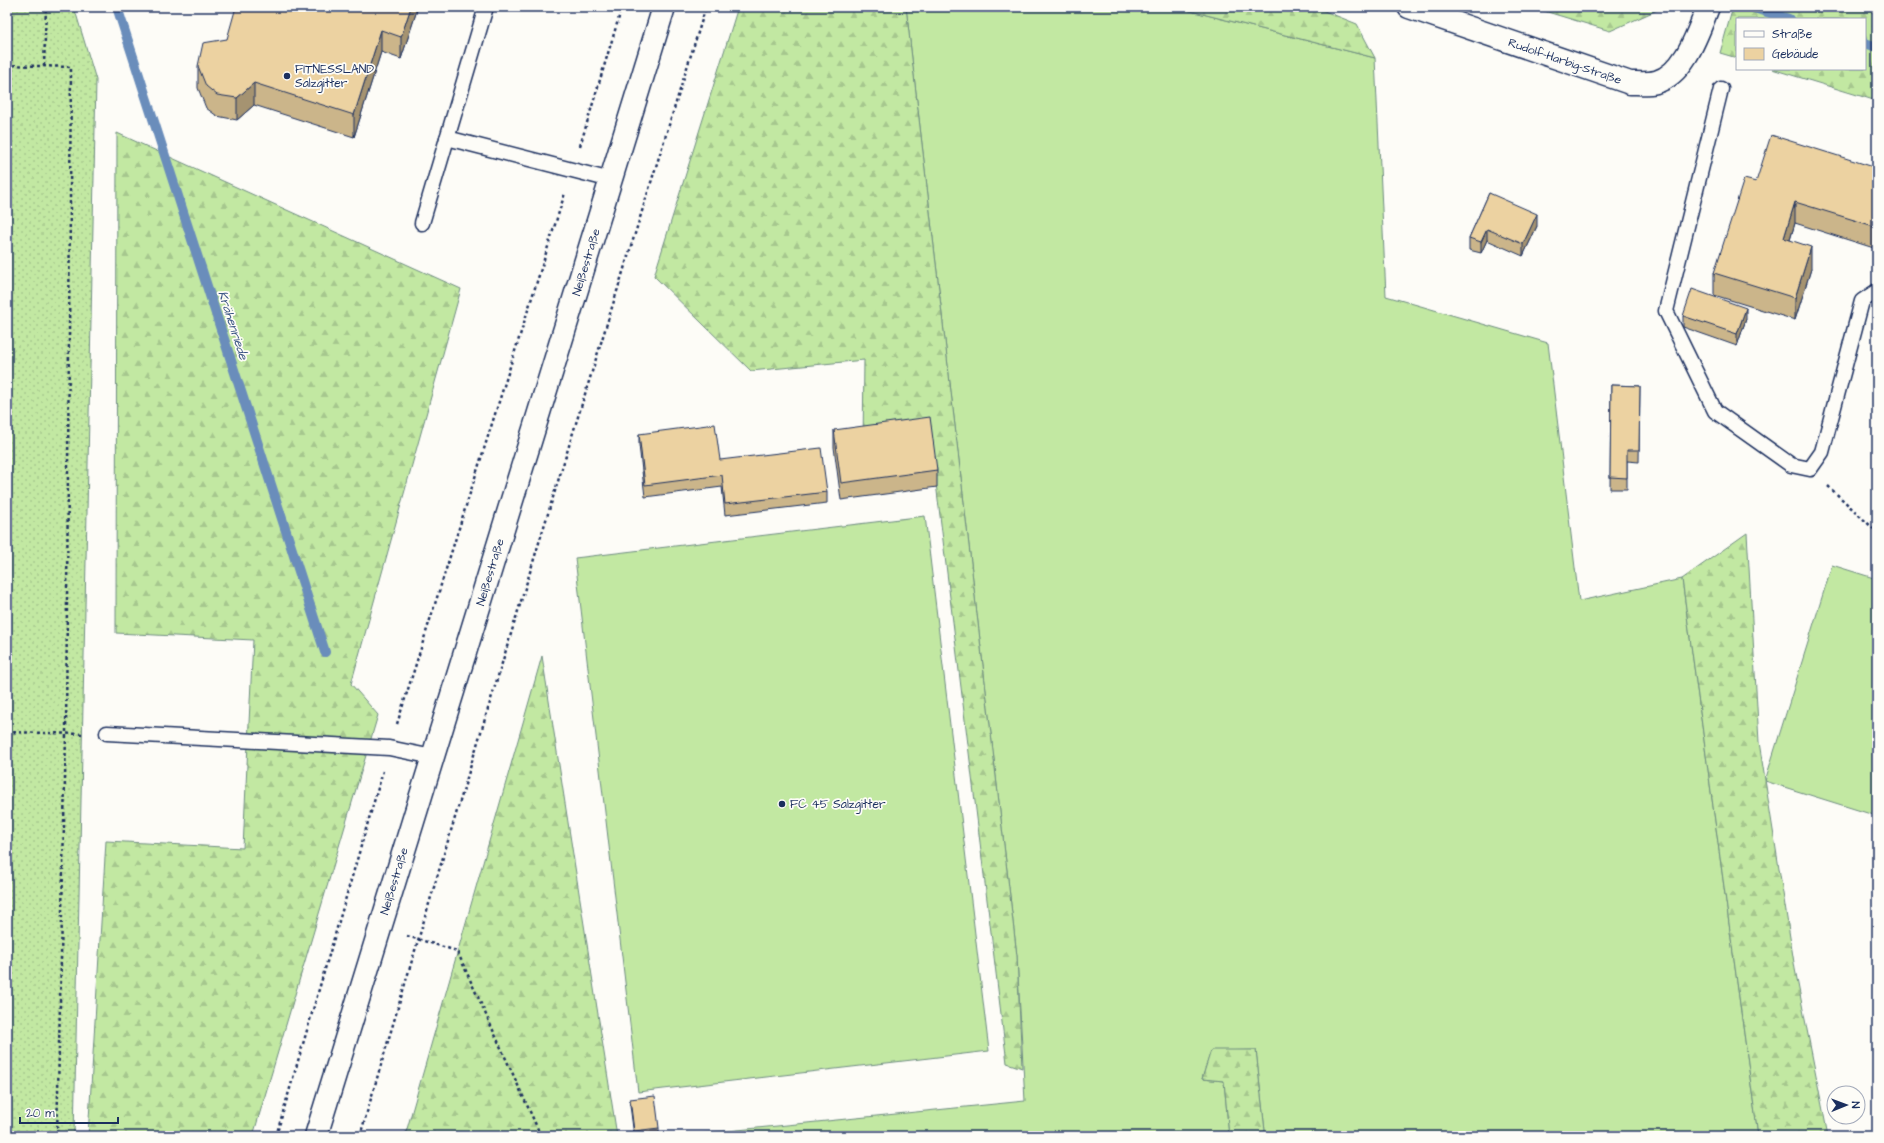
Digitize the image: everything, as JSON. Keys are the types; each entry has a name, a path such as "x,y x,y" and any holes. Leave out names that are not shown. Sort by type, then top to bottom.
{"street":[{"name":"Neißestraße","path":"316,1136 664,7"},
{"name":"Rudolf-Harbig-Straße","path":"1409,7 1630,83 1656,82 1673,73 1689,51 1708,7"}],"lane":[{"path":"422,223 486,7"},
{"path":"1721,89 1666,311 1715,411 1792,465 1810,469 1822,452 1862,301 1877,291"},
{"path":"447,138 611,180"},
{"path":"107,733 389,748 433,757"}],"path":[{"path":"44,66 46,7"},
{"path":"276,1136 389,748 572,171 622,7"},
{"path":"360,1136 563,463 706,7"},
{"path":"7,65 71,67 66,734 57,1136"},
{"path":"1810,469 1877,532"},
{"path":"7,732 66,734 107,733"},
{"path":"379,928 457,951 542,1136"}],"green space":[{"path":"7,7 74,7 96,80 74,1136 7,1136"},
{"path":"738,7 906,7 1017,956 1022,1068 1007,1063 930,434 863,443 864,360 751,371 654,276"},
{"path":"906,7 1175,7 1375,58 1386,296 1548,343 1579,601 1682,579 1758,1136 1252,1136 1265,1131 1256,1050 1211,1051 1202,1079 1224,1081 1229,1136 678,1136 1025,1101 1017,956"},
{"path":"1175,7 1314,7 1357,24 1375,58"},
{"path":"1531,7 1664,7 1610,31"},
{"path":"1733,7 1877,7 1877,101 1775,70 1866,70 1866,18 1736,18 1736,58 1720,53"},
{"path":"117,133 461,289 351,684 378,715 253,1136 88,1136 106,841 243,848 253,640 116,633"},
{"name":"FC 45 Salzgitter","path":"925,516 989,1051 638,1092 575,558"},
{"path":"1747,533 1759,742 1795,969 1828,1136 1758,1136 1682,579"},
{"path":"1832,565 1877,579 1877,816 1765,781"},
{"path":"542,656 617,1136 405,1136"},
{"path":"1211,1050 1256,1050 1265,1131 1252,1136 1229,1136 1224,1081 1202,1079"}],"building":[{"name":"FITNESSLAND Salzgitter","path":"236,7 411,7 401,37 381,30 354,115 254,83 237,98 217,95 206,86 198,66 203,43 227,39"},
{"path":"1771,135 1877,168 1877,227 1795,202 1784,238 1811,247 1795,298 1714,273 1744,179 1756,182"},
{"path":"1489,193 1537,214 1523,244 1487,229 1481,242 1469,238"},
{"path":"1692,289 1746,308 1737,334 1683,316"},
{"path":"1611,385 1640,386 1639,450 1627,450 1627,478 1610,477"},
{"path":"930,417 937,470 841,483 834,430"},
{"path":"715,424 720,460 821,448 827,492 725,504 722,475 645,485 639,434"},
{"path":"655,1096 659,1128 634,1131 630,1099"}],"waterway":[{"name":"Krähenriede","path":"117,7 325,652"},
{"name":"Krähenriede","path":"1751,7 1786,18"},
{"name":"Krähenriede","path":"1866,43 1877,47"}],"place":[{"name":"FITNESSLAND Salzgitter","path":"287,76"},
{"name":"FC 45 Salzgitter","path":"782,804"}]}
